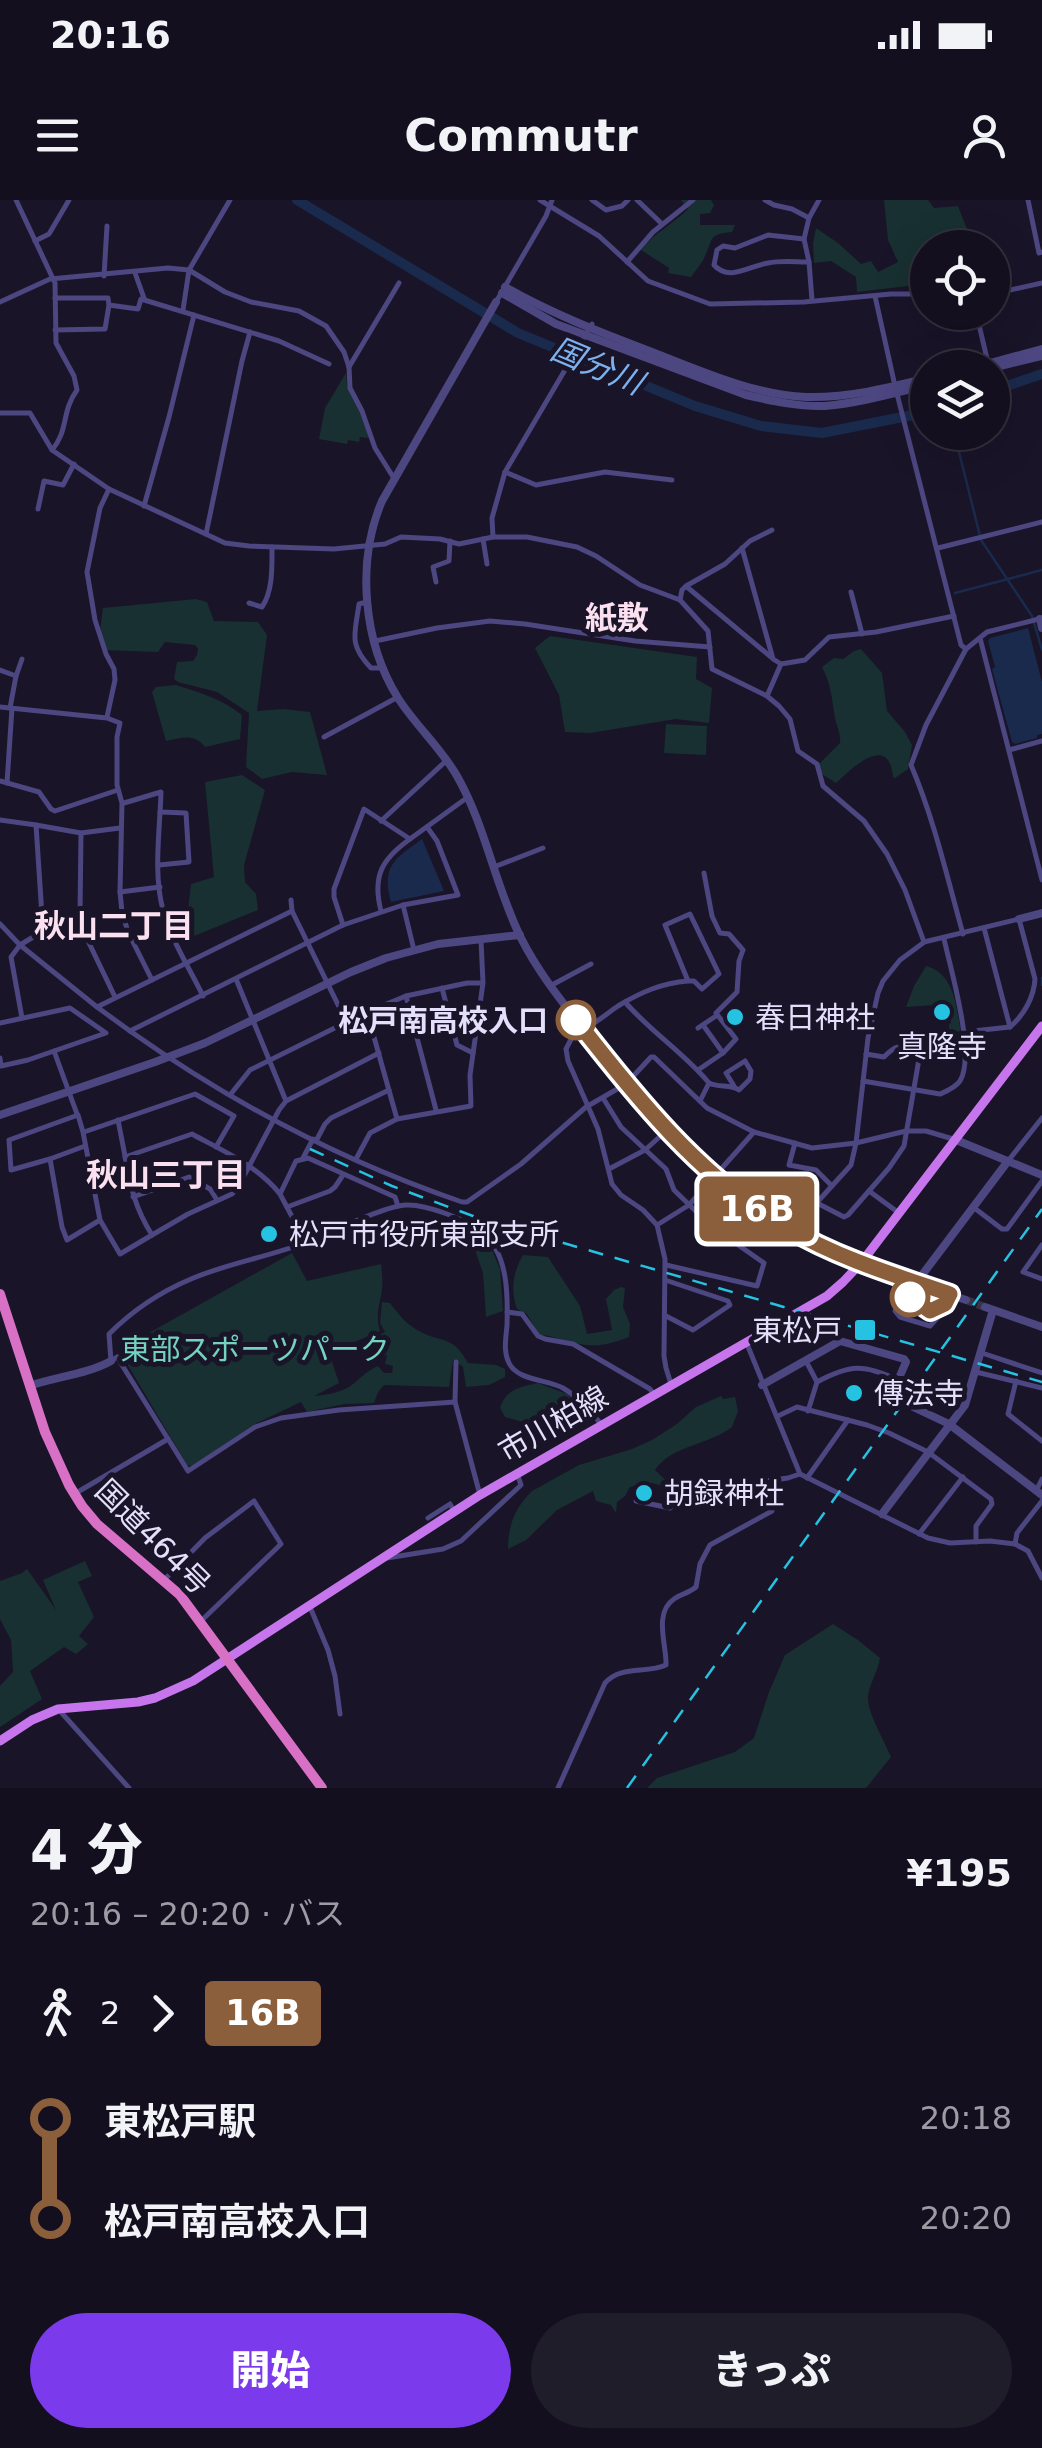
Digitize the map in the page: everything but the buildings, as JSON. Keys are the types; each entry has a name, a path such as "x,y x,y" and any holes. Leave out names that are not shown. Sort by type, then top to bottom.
{"highway":[{"name":"国道464号","path":"0,1294 52,1450 74,1494 97,1524 180,1595 322,1788"}],"main road":[{"name":"市川柏線","path":"0,1741 58,1709 155,1698 193,1681 517,1473 826,1296 860,1263 1042,1026"}],"street":[{"path":"16,200 54,279 56,342 78,390 68,402 61,437 52,450"},
{"path":"35,240 49,234 69,200"},
{"path":"183,311 189,270 230,200"},
{"path":"540,200 551,202 598,236 648,281 710,304 910,295"},
{"path":"592,200 606,210 628,200"},
{"path":"637,200 662,224"},
{"path":"626,262 648,236 694,200"},
{"path":"766,200 809,218"},
{"path":"812,300 804,239 819,200"},
{"path":"1028,200 1042,252"},
{"path":"551,202 375,517 367,564 367,602 383,668 398,697 447,760 468,797 520,936 550,986 626,1084 715,1176 791,1231 860,1263 966,1300"},
{"path":"104,276 106,226"},
{"path":"804,239 768,235 734,248 724,246 717,250 714,265 720,271 736,273 769,262 810,262"},
{"path":"0,302 54,279 168,268 189,270 225,292 251,302 299,311 326,326 344,352 350,388 374,448 394,480"},
{"path":"135,272 145,300"},
{"path":"1010,290 1042,282"},
{"path":"349,367 399,283"},
{"path":"501,294 556,324 746,395 776,402 822,406 858,402 910,387"},
{"path":"875,296 961,645 966,650"},
{"path":"55,298 108,298 105,329 55,330"},
{"path":"108,305 138,309 142,299 279,341 328,364"},
{"path":"144,506 194,315"},
{"path":"206,534 250,332"},
{"path":"493,537 492,518 505,472 587,333"},
{"path":"1010,361 1042,353"},
{"path":"0,413 30,412 52,450 109,488 225,543 334,549 385,544 401,537 428,537 459,544 493,537 527,537 577,547 648,589 680,600 708,631 710,664 715,672 767,696 786,712 798,751 817,764 823,786 864,821 905,890 924,942"},
{"path":"38,509 44,480 64,485 74,464"},
{"path":"505,472 536,485 606,472 672,480"},
{"path":"107,718 114,670 95,620 87,572 100,508 109,488"},
{"path":"938,548 1042,522"},
{"path":"680,600 686,586 772,530"},
{"path":"484,539 487,564"},
{"path":"436,582 433,567 449,561 450,542"},
{"path":"249,603 262,607 268,599 272,548"},
{"path":"742,548 773,659"},
{"path":"686,586 781,664 805,660 829,637 954,616"},
{"path":"851,592 862,634"},
{"path":"367,602 359,604 354,643 371,668 383,668"},
{"path":"375,641 490,621 710,647"},
{"path":"963,934 942,850 911,765 926,725 966,650 988,632 1038,621"},
{"path":"980,638 1042,880"},
{"path":"22,659 11,708 4,782 39,792 55,810 118,790"},
{"path":"767,696 781,664"},
{"path":"0,670 16,676"},
{"path":"324,737 398,697"},
{"path":"0,706 107,718 120,723 117,737 118,790 122,803 122,912 152,981"},
{"path":"1009,750 1042,741"},
{"path":"381,822 447,760"},
{"path":"122,803 160,792 162,908 203,996"},
{"path":"380,911 376,886 392,852 468,797"},
{"path":"343,925 334,897 336,881 364,809 410,839"},
{"path":"159,866 190,862 186,813 160,812"},
{"path":"0,820 80,833 120,828"},
{"path":"36,825 43,931"},
{"path":"130,1031 343,925 403,904 458,895 437,840 427,826"},
{"path":"80,833 80,914 89,943 116,998"},
{"path":"494,867 544,848"},
{"path":"698,1070 736,1039 716,1012 738,992 743,950 730,934 720,934 712,916 704,873"},
{"path":"120,892 160,886"},
{"path":"291,900 292,912 346,1021"},
{"path":"403,904 414,950"},
{"path":"97,1007 292,912"},
{"path":"791,1231 851,1165 874,1008 883,982 900,960 924,942 1042,912"},
{"path":"22,1019 10,957 29,938 80,914"},
{"path":"671,1384 664,1356 666,1265 658,1224 616,1190 598,1130 566,1049 581,1026 597,1023 658,986 688,980 702,988 719,974 690,914 666,925 688,980"},
{"path":"964,1032 1010,1026 1028,1005 1035,979 1018,919"},
{"path":"0,924 97,1007 168,1058 314,1140 403,1182 462,1202 521,1164 586,1107 626,1084 654,1057 707,1108 754,1132 812,1148 856,1143 906,1130 926,1131 1042,1178 1007,1229 1002,1230 974,1207"},
{"path":"984,928 1010,1026"},
{"path":"0,1115 168,1058 368,964 454,942 520,936"},
{"path":"864,1081 940,1094 959,1083 964,1032 944,939"},
{"path":"356,1159 370,1133 397,1119 471,1106 470,1075 483,983 481,940"},
{"path":"550,986 591,964"},
{"path":"236,979 286,1102"},
{"path":"230,1095 250,1070 346,1021 406,996 483,983"},
{"path":"442,988 457,1045 473,1053"},
{"path":"406,996 436,1110"},
{"path":"626,1002 643,1023 709,1083 738,1090 750,1079 752,1071 745,1061 726,1073 734,1086"},
{"path":"0,1023 70,1008 106,1033 2,1066 0,1058"},
{"path":"368,1012 397,1119"},
{"path":"717,1016 700,1026 722,1053"},
{"path":"817,1203 844,1217 848,1215 901,1152 919,1059 899,1045 884,1057 866,1054"},
{"path":"54,1051 84,1132 100,1220 120,1254 237,1189 286,1102 379,1053"},
{"path":"700,1101 709,1083"},
{"path":"303,1158 332,1118 389,1090"},
{"path":"84,1132 196,1094 234,1116 216,1148"},
{"path":"602,1098 621,1126 666,1168 674,1190 723,1235 764,1263 757,1286 666,1265"},
{"path":"78,1115 9,1140 10,1170 86,1146"},
{"path":"916,1283 1042,1118"},
{"path":"118,1120 133,1197 152,1235"},
{"path":"608,1170 645,1150 668,1129"},
{"path":"658,1224 690,1205 754,1132"},
{"path":"125,1157 192,1134 269,1180 306,1243"},
{"path":"795,1143 789,1165 816,1170 832,1186"},
{"path":"280,1194 296,1160 303,1158 395,1197 398,1206"},
{"path":"50,1159 68,1240 100,1220"},
{"path":"287,1207 330,1191 343,1174"},
{"path":"133,1197 188,1177 210,1189 217,1201"},
{"path":"869,1191 899,1213"},
{"path":"111,1361 109,1334 142,1305 190,1279 306,1243 398,1206 423,1206 473,1225 496,1248 506,1288 505,1350 513,1369 570,1392 600,1424"},
{"path":"1042,1245 1024,1272 1042,1279"},
{"path":"664,1280 728,1301 730,1305 693,1330 666,1316"},
{"path":"933,1324 934,1316 916,1300 898,1298 895,1310 900,1317 926,1326 933,1324 945,1309 950,1294"},
{"path":"930,1311 945,1304"},
{"path":"882,1514 968,1399 989,1309 1042,1327"},
{"path":"507,1312 522,1314 538,1336 573,1344 654,1394"},
{"path":"746,1342 804,1476"},
{"path":"762,1385 840,1342 904,1359 894,1398 949,1424 1040,1496"},
{"path":"982,1352 1042,1373"},
{"path":"29,1386 102,1366 117,1357 188,1471 255,1428 281,1418 456,1402"},
{"path":"806,1361 817,1382"},
{"path":"456,1362 456,1402 480,1496"},
{"path":"808,1411 817,1382 839,1370 878,1370 898,1380"},
{"path":"976,1372 1042,1388"},
{"path":"1016,1381 1008,1414 1042,1440"},
{"path":"776,1416 797,1407 889,1433 928,1452 991,1499 992,1504 976,1526 976,1542"},
{"path":"804,1476 848,1420"},
{"path":"74,1494 168,1438"},
{"path":"380,1561 443,1549 462,1541 522,1483 517,1473"},
{"path":"636,1501 670,1508 681,1494 804,1476 919,1534 950,1543 1015,1544 1028,1552 1042,1578"},
{"path":"919,1534 963,1478"},
{"path":"1015,1544 1017,1533 1040,1496 1042,1478"},
{"path":"558,1788 610,1677 625,1670 638,1672 666,1665 662,1622 666,1608 696,1587 700,1564 710,1545 770,1513 775,1480"},
{"path":"508,1485 513,1493"},
{"path":"164,1580 205,1538 254,1501 281,1544 200,1622"},
{"path":"428,1518 450,1504 455,1512"},
{"path":"310,1607 336,1676 340,1714"},
{"path":"58,1709 130,1788"}],"green space":[{"path":"681,200 711,200 714,205 710,213 700,214 700,225 735,225 732,232 713,238 691,277 668,273 669,268 641,250 688,209"},
{"path":"884,200 928,200 934,208 958,206 967,230 910,230 908,286 857,292 856,277 831,261 814,263 816,228 861,264 871,261 878,272 898,262 888,240"},
{"path":"346,373 347,385 369,438 360,437 359,442 348,440 347,444 319,439 325,408"},
{"path":"196,599 207,602 214,621 258,622 267,635 257,711 310,712 327,775 292,772 262,779 246,767 249,713 217,692 174,679 177,662 193,661 197,655 195,645 165,642 158,652 103,650 99,639 103,608"},
{"path":"550,636 697,657 696,679 712,688 709,723 676,719 590,733 565,732 559,695 535,648"},
{"path":"861,649 882,673 887,711 912,745 908,769 895,778 885,757 877,755 836,783 822,774 819,764 840,743 822,667 834,658 843,659"},
{"path":"176,685 219,701 242,715 240,739 205,747 192,738 166,741 152,692 156,687"},
{"path":"666,724 707,726 706,755 664,753"},
{"path":"242,775 265,790 244,865 245,882 256,894 258,910 194,936 187,919 191,884 214,877 205,782"},
{"path":"926,966 936,970 950,986 962,1040 941,1043 940,1036 949,1033 949,1004 906,1007"},
{"path":"467,1227 490,1245 500,1269 503,1311 486,1317 483,1273"},
{"name":"東部スポーツパーク","path":"292,1253 307,1281 381,1264 378,1315 380,1331 329,1353 339,1383 314,1396 345,1389 378,1366 384,1373 392,1373 393,1366 385,1364 387,1355 368,1361 366,1341 385,1332 380,1323 382,1302 390,1303 416,1329 452,1344 468,1363 496,1365 505,1369 505,1377 489,1385 466,1387 463,1367 453,1360 449,1387 384,1385 374,1403 344,1404 307,1412 301,1402 255,1424 192,1466 187,1465 123,1357 147,1334"},
{"path":"523,1255 548,1257 580,1306 587,1334 612,1330 606,1299 614,1290 625,1288 623,1307 630,1324 629,1337 589,1345 539,1335 515,1302 514,1281"},
{"path":"538,1383 567,1394 588,1415 583,1421 523,1422 505,1417 500,1408 506,1397"},
{"path":"721,1396 735,1397 738,1411 732,1427 671,1455 655,1470 676,1490 652,1483 630,1487 617,1502 616,1513 611,1505 596,1501 593,1491 557,1510 526,1540 508,1549 514,1517 532,1491 579,1465 652,1440 696,1407"},
{"path":"85,1561 92,1576 78,1582 94,1617 79,1636 88,1644 76,1654 64,1647 30,1671 42,1699 0,1727 0,1686 13,1672 11,1640 0,1619 0,1581 27,1569 56,1610 43,1580"},
{"path":"833,1624 880,1658 868,1703 891,1757 866,1788 647,1788 657,1778 735,1752 754,1738 785,1655"}],"water":[{"path":"1028,628 1042,682 1042,734 1015,744 992,669 995,667 988,641"},
{"path":"422,839 444,891 391,902 389,871 404,852"}],"waterway":[{"name":"国分川","path":"297,200 518,333 695,406 761,426 822,433 910,416"},
{"name":"国分川","path":"1010,385 1042,374"},
{"path":"958,450 981,540 1032,616 1042,650"},
{"path":"955,593 1042,570"},
{"path":"1042,978 1042,985"}],"tunnel":[{"path":"966,1300 985,1307"}],"railway":[{"path":"310,1149 392,1186 481,1219 1042,1382"},
{"path":"627,1788 1042,1209"}],"bus line":[{"name":"16B","path":"576,1020 626,1084 742,1199 820,1245 950,1294 945,1304 930,1311 910,1297"}],"place":[{"name":"真隆寺","path":"942,1012"},
{"name":"春日神社","path":"735,1017"},
{"name":"松戸南高校入口","path":"576,1020"},
{"name":"松戸市役所東部支所","path":"269,1234"},
{"name":"東松戸","path":"865,1330"},
{"name":"傳法寺","path":"854,1393"},
{"name":"胡録神社","path":"644,1493"}],"district":[{"name":"紙敷","path":"617,618"},
{"name":"秋山二丁目","path":"114,926"},
{"name":"秋山三丁目","path":"166,1175"}]}
